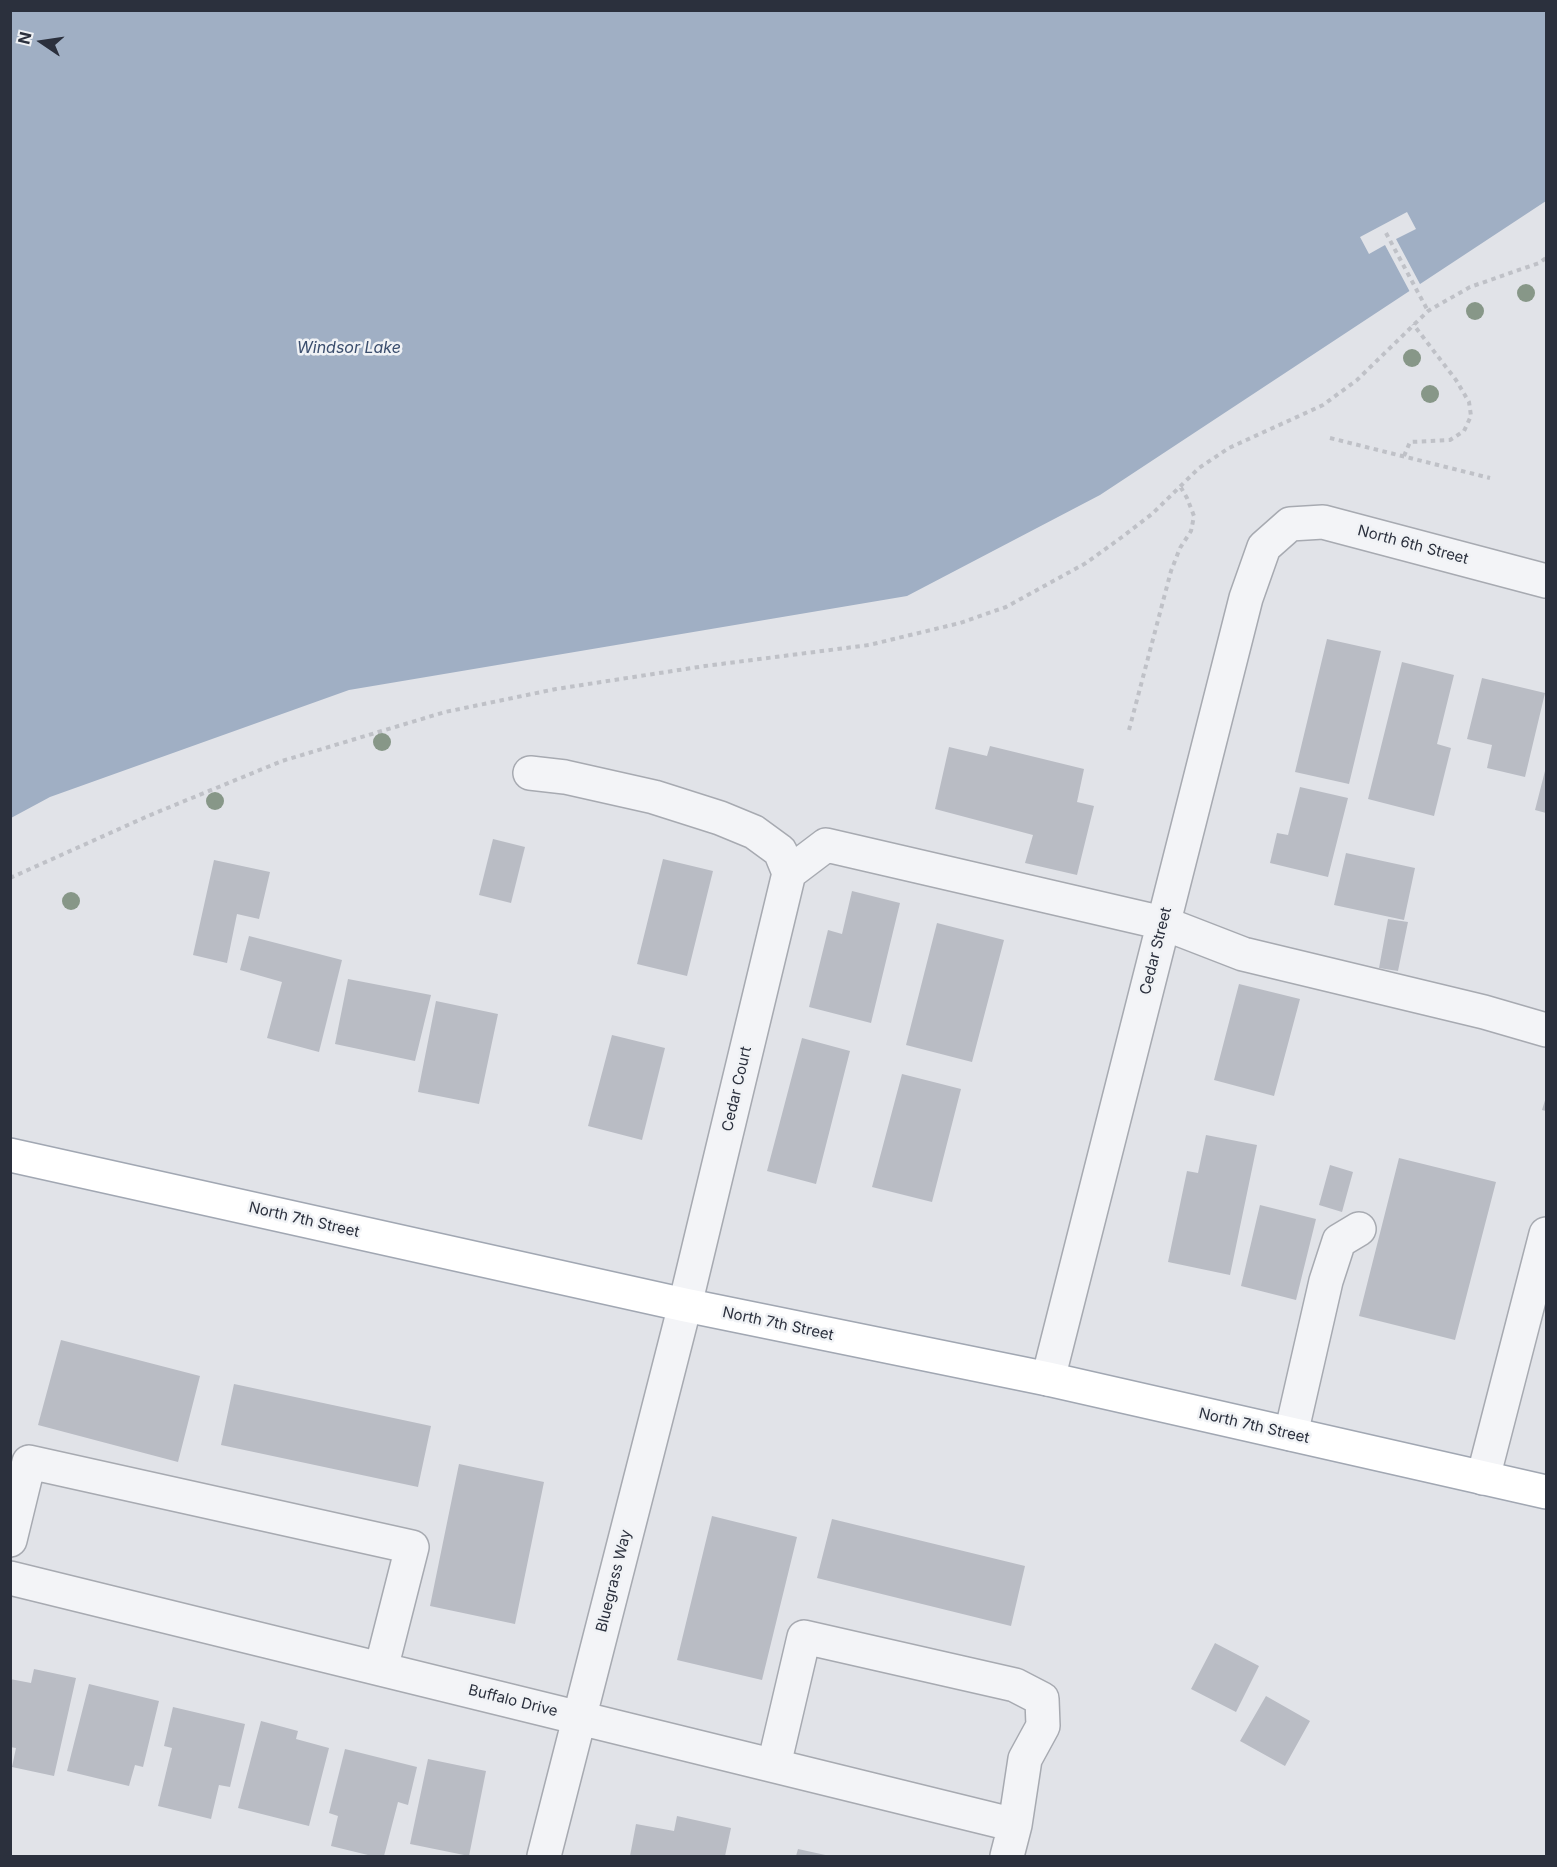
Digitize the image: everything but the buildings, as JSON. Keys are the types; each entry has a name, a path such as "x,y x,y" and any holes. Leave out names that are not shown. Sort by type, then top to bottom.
{"main road":[{"name":"North 7th Street","path":"10,1155 685,1305 1048,1379 1546,1492"}],"street":[{"name":"North 6th Street","path":"1281,531 1290,524 1323,522 1546,581"},
{"name":"Cedar Street","path":"1048,1379 1246,598 1264,547 1281,531"},
{"path":"530,773 565,777 654,797 720,818 754,832 780,851 789,873 826,845 1164,923 1243,954 1484,1012 1546,1030"},
{"name":"Cedar Court","path":"685,1305 789,873"},
{"path":"1291,1434 1326,1281 1339,1241 1359,1229"},
{"path":"1484,1478 1546,1234"},
{"name":"Bluegrass Way","path":"544,1857 685,1305"},
{"path":"10,1540 28,1462 411,1547 381,1669"},
{"name":"Buffalo Drive","path":"10,1578 1015,1825"},
{"path":"774,1766 804,1637 1015,1685 1041,1699 1042,1726 1025,1759 1015,1825 1007,1857"}],"path":[{"path":"1386,233 1428,311"},
{"path":"10,878 148,816 282,761 445,712 556,689 705,666 869,645 960,623 1006,607 1086,563 1152,514 1199,468 1229,448 1323,405 1357,380 1428,311 1470,286 1539,263 1546,258"},
{"path":"1404,456 1410,442 1449,440 1464,431 1471,416 1469,402 1456,380 1413,324"},
{"path":"1330,438 1490,478"},
{"path":"1129,730 1171,571 1180,548 1191,531 1194,516 1180,486"}],"water":[{"name":"Windsor Lake","path":"11,11 1546,11 1546,201 1100,495 907,596 349,690 50,797 11,818"}],"pier":[{"path":"1407,212 1416,229 1396,239 1421,286 1410,292 1385,245 1369,254 1360,237"}]}
